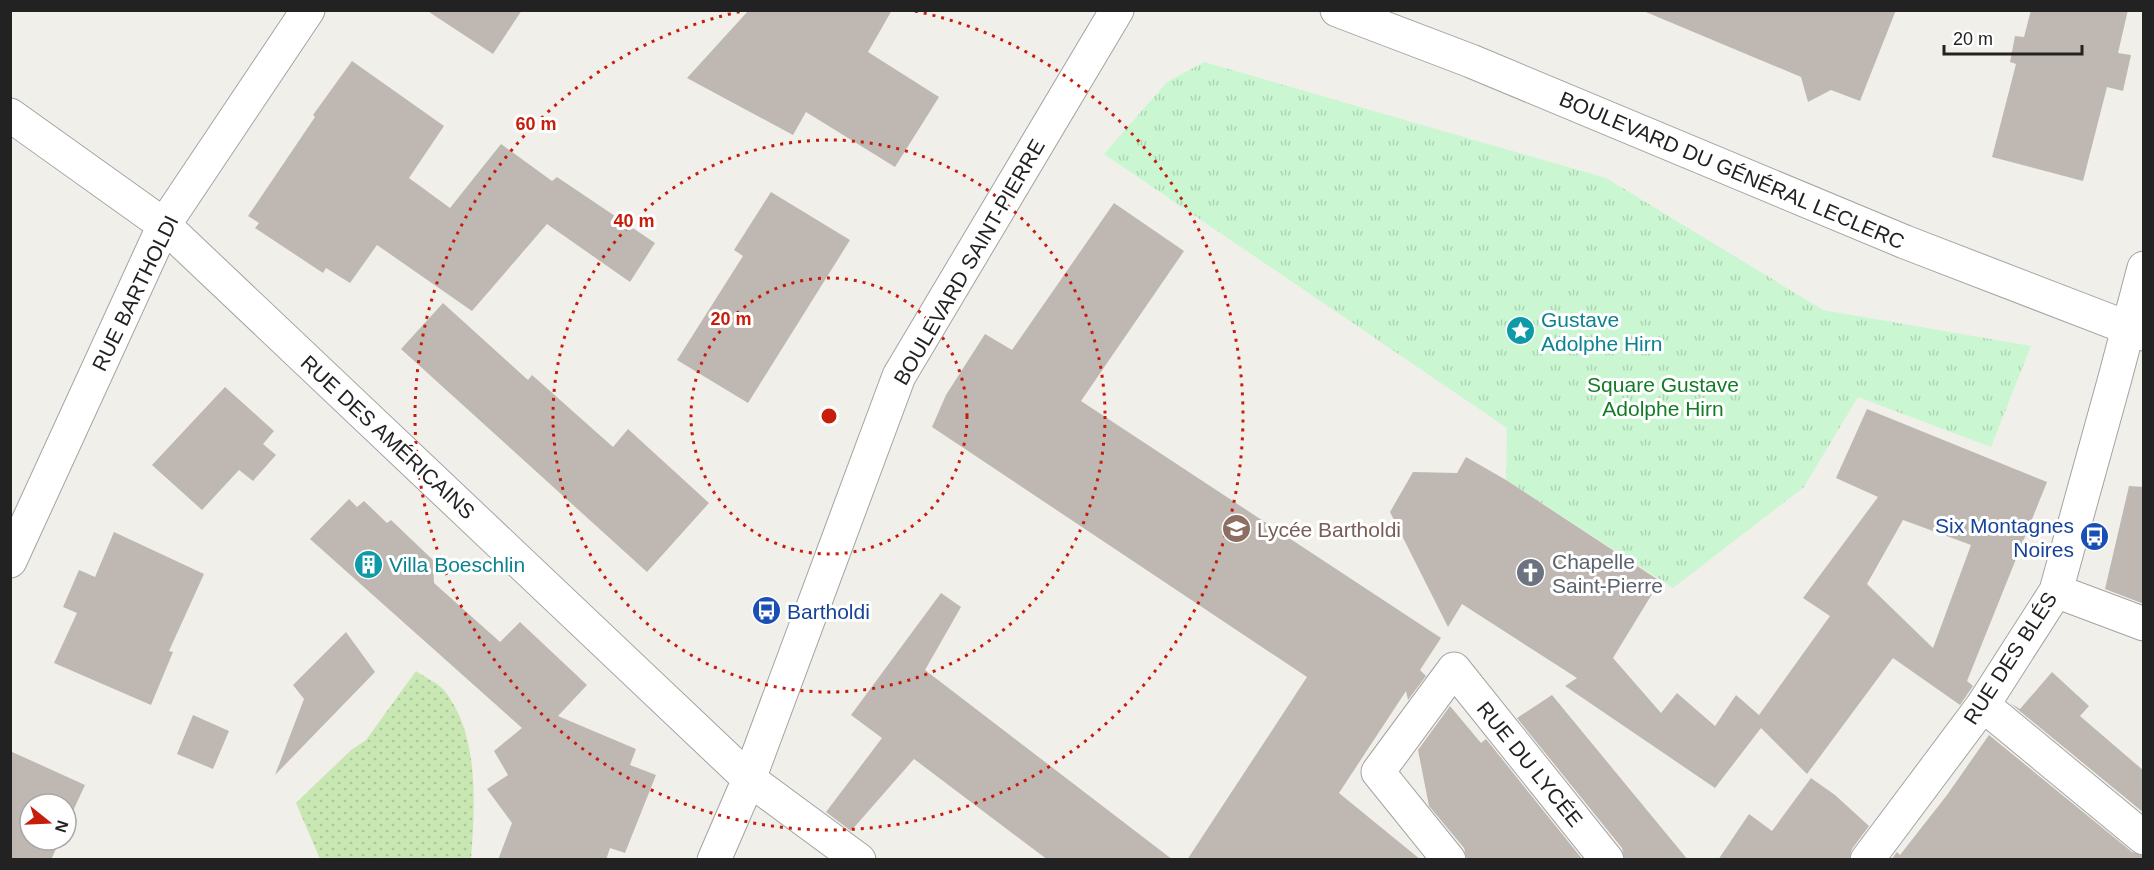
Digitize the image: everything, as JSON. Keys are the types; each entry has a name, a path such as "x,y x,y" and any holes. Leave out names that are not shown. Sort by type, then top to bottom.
{"street":[{"name":"RUE BARTHOLDI","path":"10,561 164,225 308,10"},
{"name":"BOULEVARD SAINT-PIERRE","path":"714,860 749,779 899,376 1117,10"},
{"name":"BOULEVARD DU GÉNÉRAL LECLERC","path":"1337,10 1471,61 1905,242 2135,330"},
{"name":"RUE DES AMÉRICAINS","path":"10,115 164,225 749,779 860,860"},
{"name":"RUE DES BLÉS","path":"1867,860 1983,705 2056,591 2115,378 2135,330 2144,268"},
{"path":"2056,591 2144,624"},
{"name":"RUE DU LYCÉE","path":"1449,860 1378,772 1454,669 1606,860"},
{"path":"1983,705 2144,838"}],"green space":[{"name":"Square Gustave Adolphe Hirn","path":"1204,62 1606,178 1823,310 2031,346 1991,447 1858,397 1804,487 1673,588 1506,480 1507,428 1104,154 1167,82"},
{"path":"416,671 443,689 464,727 469,748 474,794 471,859 320,859 296,803 351,750 366,740"}],"building":[{"path":"426,10 522,10 493,54"},
{"path":"749,10 892,10 868,52 939,97 895,167 806,112 793,135 687,78"},
{"path":"1641,10 1896,10 1860,101 1831,90 1808,102 1801,77"},
{"path":"2031,10 2128,10 2118,53 2131,55 2123,91 2107,87 2083,181 1992,157 2016,64 2010,62 2015,36 2024,37"},
{"path":"352,61 444,126 409,178 450,208 501,144 552,181 557,177 655,243 630,282 547,224 472,311 377,245 350,283 326,268 323,273 255,228 259,223 248,216 315,117 313,115"},
{"path":"771,192 850,240 748,403 677,360 743,256 734,250"},
{"path":"1114,203 1184,251 1081,401 1441,638 1420,670 1426,676 1408,700 1406,691 1339,793 1421,860 1187,860 1307,677 932,427 946,395 985,334 1012,350"},
{"path":"443,303 528,380 532,375 613,447 628,429 709,503 647,572 401,349"},
{"path":"225,387 274,431 263,444 276,455 253,481 239,470 202,510 152,465"},
{"path":"1867,409 2047,482 1967,681 1973,686 1960,705 1893,658 1807,774 1761,728 1715,788 1565,686 1577,678 1462,604 1448,627 1390,512 1413,472 1457,473 1466,457 1506,480 1660,581 1613,658 1661,713 1677,693 1715,726 1736,695 1759,715 1830,616 1803,598 1878,497 1836,478","holes":["1903,520 1971,545 1933,648 1867,584"]},
{"path":"2129,486 2144,487 2144,604 2105,589"},
{"path":"349,499 357,507 364,501 387,523 391,520 433,560 434,583 500,642 520,622 587,685 558,716 636,749 630,765 656,775 625,853 610,848 606,860 498,860 512,823 487,789 508,775 494,751 522,728 310,539"},
{"path":"114,532 204,574 169,651 173,652 151,705 54,663 77,613 63,607 79,570 95,577"},
{"path":"941,593 961,607 925,670 1173,860 1048,860 914,759 851,831 826,812 882,738 851,715"},
{"path":"346,632 375,672 275,775 304,699 293,685"},
{"path":"2052,672 2089,706 2080,716 2144,771 2144,813 2010,703 2020,709"},
{"path":"1552,695 1688,860 1625,860 1622,848 1517,718"},
{"path":"1450,706 1481,743 1486,739 1583,860 1467,860 1464,848 1429,806 1418,750"},
{"path":"193,715 229,731 213,769 177,754"},
{"path":"1989,735 2132,852 2144,856 2144,860 1891,860 1897,852 1900,855 1947,795"},
{"path":"10,751 85,785 78,800 78,792 18,792 18,852 55,852 51,860 10,860"},
{"path":"1811,778 1835,795 1869,826 1852,849 1849,860 1718,860 1749,814 1772,831"}],"place":[{"name":"Gustave Adolphe Hirn","path":"1520,331"},
{"name":"Lycée Bartholdi","path":"1236,529"},
{"name":"Six Montagnes Noires","path":"2095,537"},
{"name":"Villa Boeschlin","path":"368,564"},
{"name":"Chapelle Saint-Pierre","path":"1531,573"},
{"name":"Bartholdi","path":"766,611"}]}
